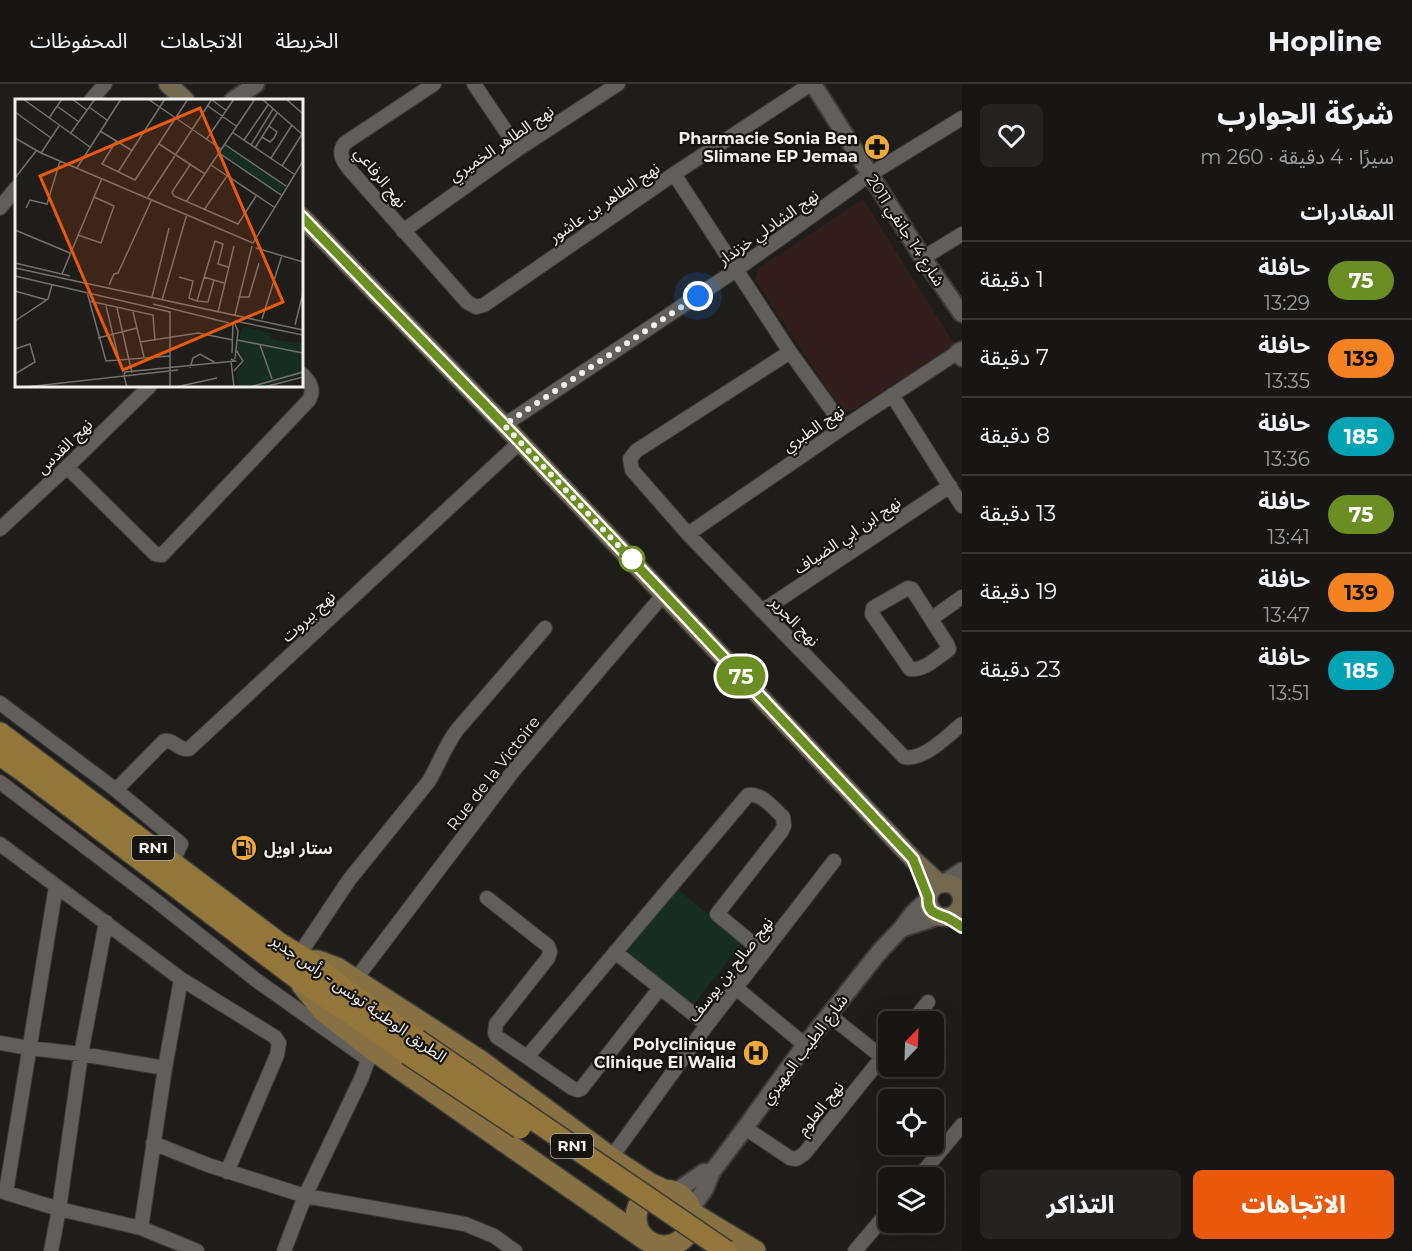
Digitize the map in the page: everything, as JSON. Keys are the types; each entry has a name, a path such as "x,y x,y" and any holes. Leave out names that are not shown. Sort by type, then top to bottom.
{"highway":[{"name":"الطريق الوطنية تونس - رأس جدير","path":"0,733 279,943 357,1018 413,1047 726,1251"},
{"name":"الطريق الوطنية تونس - رأس جدير","path":"0,755 302,965"},
{"name":"الطريق الوطنية تونس - رأس جدير","path":"413,1047 705,1251"}],"main road":[{"path":"168,84 184,99"},
{"path":"304,225 504,425 664,594 913,859 934,891"},
{"path":"934,891 954,886 961,895 962,902 958,911 943,917"},
{"path":"934,891 929,907 932,911 962,927"},
{"path":"668,1247 371,1055 323,1011 302,965 318,961 337,968 479,1060 611,1158 649,1183 670,1191 687,1202 692,1211 755,1251"},
{"path":"668,1247 640,1233 636,1217 638,1208 648,1195 655,1191 670,1191"},
{"path":"668,1247 684,1238 689,1231 692,1211"}],"street":[{"path":"92,99 105,84"},
{"path":"234,99 256,84"},
{"name":"نهج الرفاعي","path":"434,84 345,143 340,153 342,160 350,170 468,302 476,307"},
{"path":"474,84 518,149"},
{"name":"نهج الطاهر الخميري","path":"404,231 518,149 618,84"},
{"name":"نهج الطاهر بن عاشور","path":"476,307 484,305 674,174 812,84"},
{"name":"شارع 14 جانفي 2011","path":"812,84 923,258 962,314"},
{"name":"نهج الشادلي خزندار","path":"504,425 736,270 869,175 962,118"},
{"path":"674,174 790,352 844,427"},
{"path":"0,208 15,189"},
{"path":"923,258 962,234"},
{"name":"نهج الجرير","path":"790,352 636,450 630,459 632,470 688,534 904,757 911,759 923,755 962,724"},
{"name":"نهج الطبري","path":"688,534 892,394 961,353"},
{"path":"67,467 155,554 162,555 309,400 312,395 311,385 303,375"},
{"name":"نهج القدس","path":"0,529 149,387"},
{"path":"892,394 962,506"},
{"name":"نهج بيروت","path":"116,790 164,741 170,741 183,749 189,749 520,442"},
{"name":"نهج ابن ابي الضياف","path":"762,611 950,486"},
{"path":"906,588 910,588 931,619 948,649 920,669 914,670 910,669 873,617 872,611 873,608 906,588"},
{"name":"Rue de la Victoire","path":"355,980 514,770 664,594"},
{"path":"931,619 962,597"},
{"path":"302,965 349,880 429,781 457,730 545,628"},
{"path":"0,703 116,790 180,844 172,863"},
{"path":"0,782 256,980 371,1055 305,1196 284,1251"},
{"path":"528,1057 748,795 753,794 758,795 783,817 784,826 717,914 763,952"},
{"path":"0,844 181,979 275,1037 279,1043 277,1054 227,1172"},
{"name":"نهج صالح بن يوسف","path":"611,1158 707,1025 834,861"},
{"name":"شارع الطيب المهيري","path":"692,1211 712,1172 805,1045 872,960 934,891 962,871"},
{"path":"56,886 3,1191 59,1209 141,1228 197,1251"},
{"path":"487,898 549,948 548,958 496,1024 497,1037 572,1088 581,1089 660,988"},
{"name":"شارع الطيب المهيري","path":"901,929 943,917"},
{"path":"51,1251 81,1054 106,922"},
{"path":"615,952 707,1025"},
{"path":"141,1228 181,979"},
{"path":"736,988 805,1045"},
{"path":"921,1011 928,1002"},
{"name":"نهج العلوم","path":"830,1015 878,1049"},
{"path":"0,1042 165,1068"},
{"name":"نهج العلوم","path":"746,1128 790,1158 796,1159 804,1154 878,1063"},
{"path":"927,1167 962,1125"},
{"path":"153,1143 227,1172 305,1196 465,1224 494,1236 515,1251"},
{"path":"670,1191 704,1172 712,1172"},
{"path":"855,1251 878,1224"}],"shaded area":[{"path":"863,199 955,345 854,410 843,412 755,280 759,268"}],"green space":[{"path":"677,889 743,942 693,1005 627,951"}],"bus line":[{"name":"75","path":"303,218 504,425 913,859 932,911 962,927"}],"place":[{"name":"Pharmacie Sonia Ben Slimane EP Jemaa","path":"877,147"},
{"name":"ستار اويل","path":"244,848"},
{"name":"Polyclinique Clinique El Walid","path":"756,1053"}],"route":[{"path":"632,559 504,425 698,296"}]}
